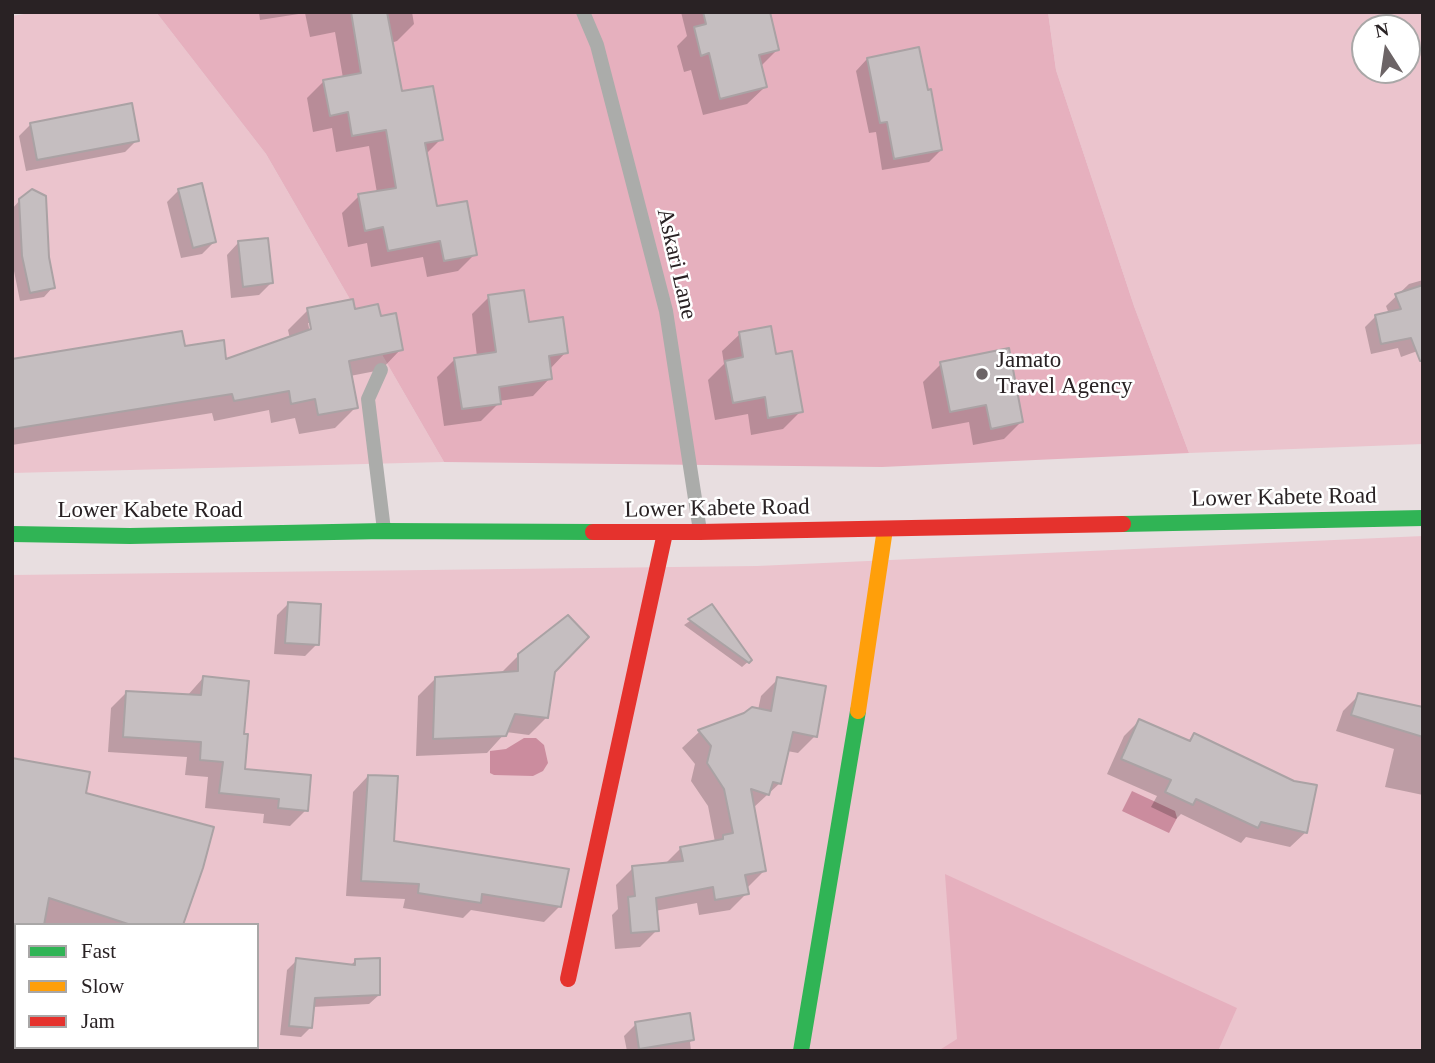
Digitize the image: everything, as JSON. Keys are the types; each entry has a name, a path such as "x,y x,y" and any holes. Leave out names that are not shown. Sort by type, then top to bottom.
{"main road":[{"name":"Lower Kabete Road","path":"12,534 130,536 384,531 665,533 1423,518"},
{"path":"800,1051 847,782 885,528"},
{"path":"568,979 665,533"}],"lane":[{"name":"Askari Lane","path":"583,12 597,44 666,311 700,532"},
{"path":"382,369 368,399 384,531"}],"shaded area":[{"path":"36,12 156,12 266,154 444,462 12,473 12,16"},
{"path":"156,12 1048,12 1056,70 1134,306 1189,453 882,467 444,462 266,154"},
{"path":"1048,12 1423,12 1423,444 1189,453 1134,306 1056,70"},
{"path":"1423,536 1423,1051 12,1051 12,575 757,566"},
{"path":"524,738 536,738 544,745 548,763 543,771 533,776 490,773 490,751 506,749"},
{"path":"1132,791 1175,811 1177,818 1169,833 1122,811"},
{"path":"945,874 1237,1008 1218,1051 938,1051 957,1039"}],"building":[{"path":"351,12 387,12 402,91 433,86 443,140 425,143 437,206 467,201 477,255 444,261 440,241 388,251 383,227 365,231 358,194 396,188 386,130 352,136 348,112 330,116 323,80 361,73"},
{"path":"703,12 770,12 779,50 759,55 767,87 720,99 709,53 701,56 694,27 706,24"},
{"path":"919,47 928,90 931,89 942,150 894,159 887,122 880,123 867,58"},
{"path":"132,103 139,141 37,160 30,123"},
{"path":"202,183 216,242 193,248 178,189"},
{"path":"32,189 46,196 49,257 55,288 30,293 22,256 19,199"},
{"path":"268,238 273,283 243,287 238,241"},
{"path":"1423,285 1423,361 1420,361 1411,338 1381,344 1375,315 1401,309 1395,294"},
{"path":"524,290 529,322 563,317 568,353 549,356 552,379 499,387 501,404 462,409 454,358 496,352 488,295"},
{"path":"353,299 355,309 378,304 381,316 396,313 403,350 349,361 358,408 318,415 315,399 291,404 289,391 234,401 232,394 12,429 12,359 182,331 185,346 224,340 226,359 311,329 307,308"},
{"path":"771,326 776,354 792,351 803,412 768,418 765,397 733,403 725,361 743,357 739,332"},
{"path":"1009,348 1023,422 991,429 986,405 950,412 940,362"},
{"path":"288,602 321,604 319,645 285,643"},
{"path":"712,604 752,660 749,663 688,619"},
{"path":"568,615 589,637 555,672 548,718 515,714 506,736 433,739 435,677 518,671 518,654"},
{"path":"203,676 249,681 244,734 248,734 245,769 311,775 308,811 278,808 279,799 219,793 223,762 200,760 201,742 123,737 126,691 201,695"},
{"path":"777,677 826,686 817,737 793,732 781,784 773,782 769,795 751,789 766,871 745,875 749,894 715,900 713,887 656,898 659,931 631,933 628,897 635,896 632,866 683,861 680,847 723,839 723,835 733,833 724,789 707,763 711,746 698,730 744,713 752,707 771,711"},
{"path":"1358,693 1423,707 1423,737 1351,715"},
{"path":"1139,719 1190,741 1194,733 1294,781 1317,785 1307,833 1261,822 1258,828 1196,799 1193,805 1165,792 1171,780 1121,759"},
{"path":"12,758 90,772 86,793 214,827 184,923 125,923 49,898 44,923 12,925"},
{"path":"368,775 398,776 394,841 569,869 561,907 482,894 481,903 418,893 419,884 361,881"},
{"path":"296,958 355,965 355,959 380,958 380,995 315,998 312,1028 289,1026"},
{"path":"690,1013 694,1040 639,1049 635,1022"}],"traffic: fast":[{"path":"1123,524 1423,518"},
{"path":"12,534 130,536 384,531 593,532"},
{"path":"801,1051 858,711"}],"traffic: slow":[{"path":"858,711 885,529"}],"traffic: jam":[{"path":"593,532 1123,524"},
{"path":"568,979 665,533"}],"place":[{"name":"Jamato Travel Agency","path":"982,374"}]}
